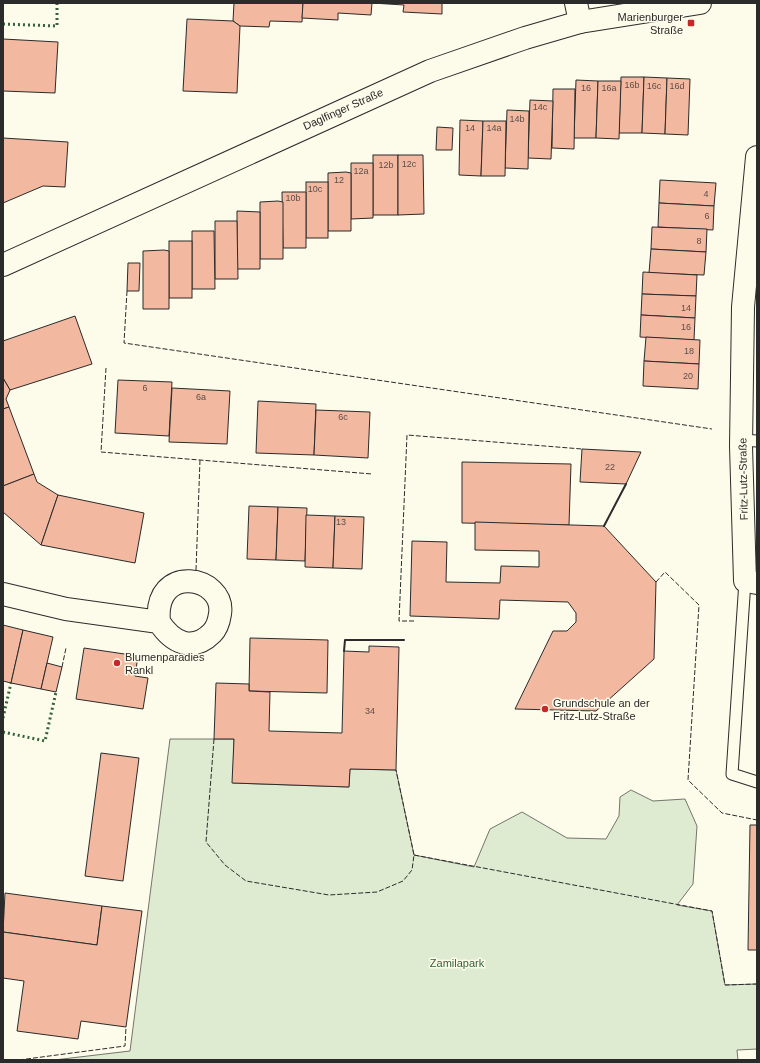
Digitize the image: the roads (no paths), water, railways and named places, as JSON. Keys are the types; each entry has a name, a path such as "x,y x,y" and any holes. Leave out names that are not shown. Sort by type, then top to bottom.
{"street":[{"name":"Daglfinger Straße","path":"3,265 430,71 525,38 578,13 700,3"},
{"name":"Fritz-Lutz-Straße","path":"751,582 749,440 750,308 757,157"},
{"path":"3,594 66,609 159,622"}],"lane":[{"name":"Fritz-Lutz-Straße","path":"751,582 732,774 757,782"}],"place":[{"name":"Marienburger Straße","path":"691,23"},
{"name":"Blumenparadies Rankl","path":"117,663"},
{"name":"Grundschule an der Fritz-Lutz-Straße","path":"545,709"}],"park label":[{"name":"Zamilapark","path":"457,963"}]}
